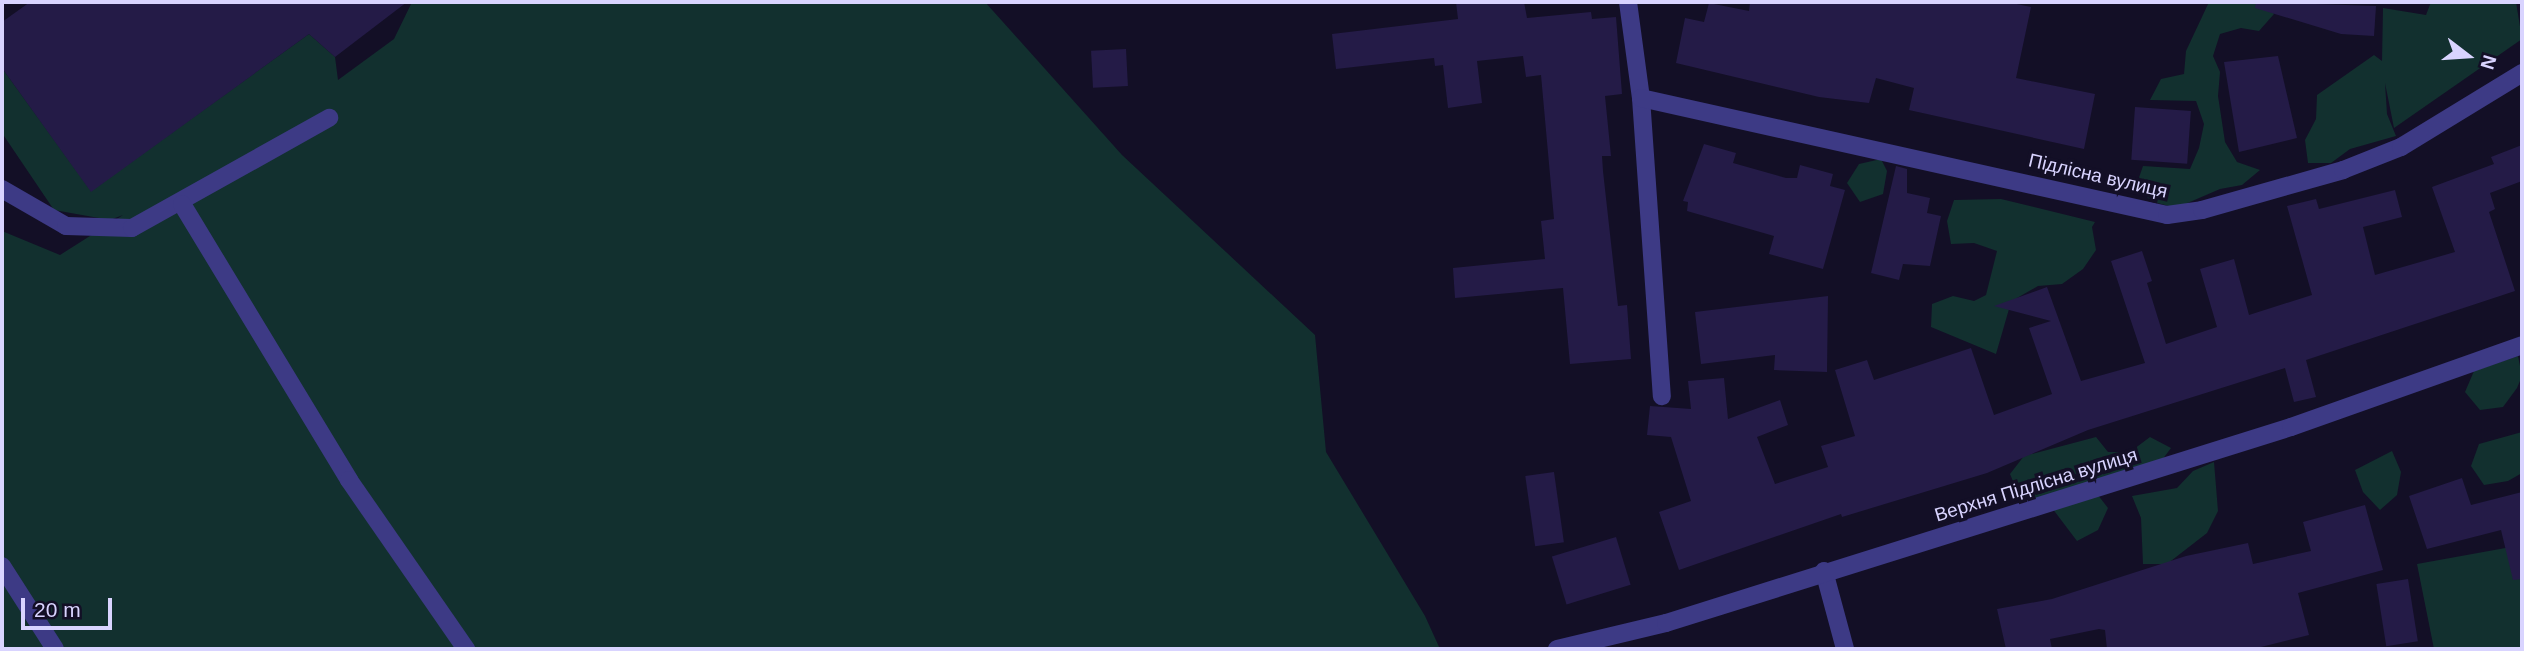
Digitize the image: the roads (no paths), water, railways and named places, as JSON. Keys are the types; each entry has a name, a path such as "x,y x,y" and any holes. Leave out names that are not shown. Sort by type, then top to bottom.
{"street":[{"path":"1628,2 1641,98 1662,396"},
{"name":"Підлісна вулиця","path":"1641,98 2167,215 2228,203 2390,152 2522,73"},
{"path":"2,189 66,226 104,230 132,228 182,204 329,118"},
{"path":"182,204 349,480 466,649"},
{"name":"Верхня Підлісна вулиця","path":"1557,649 1666,622 2291,427 2522,345"},
{"path":"2,566 55,649"},
{"path":"1824,571 1845,649"}]}
